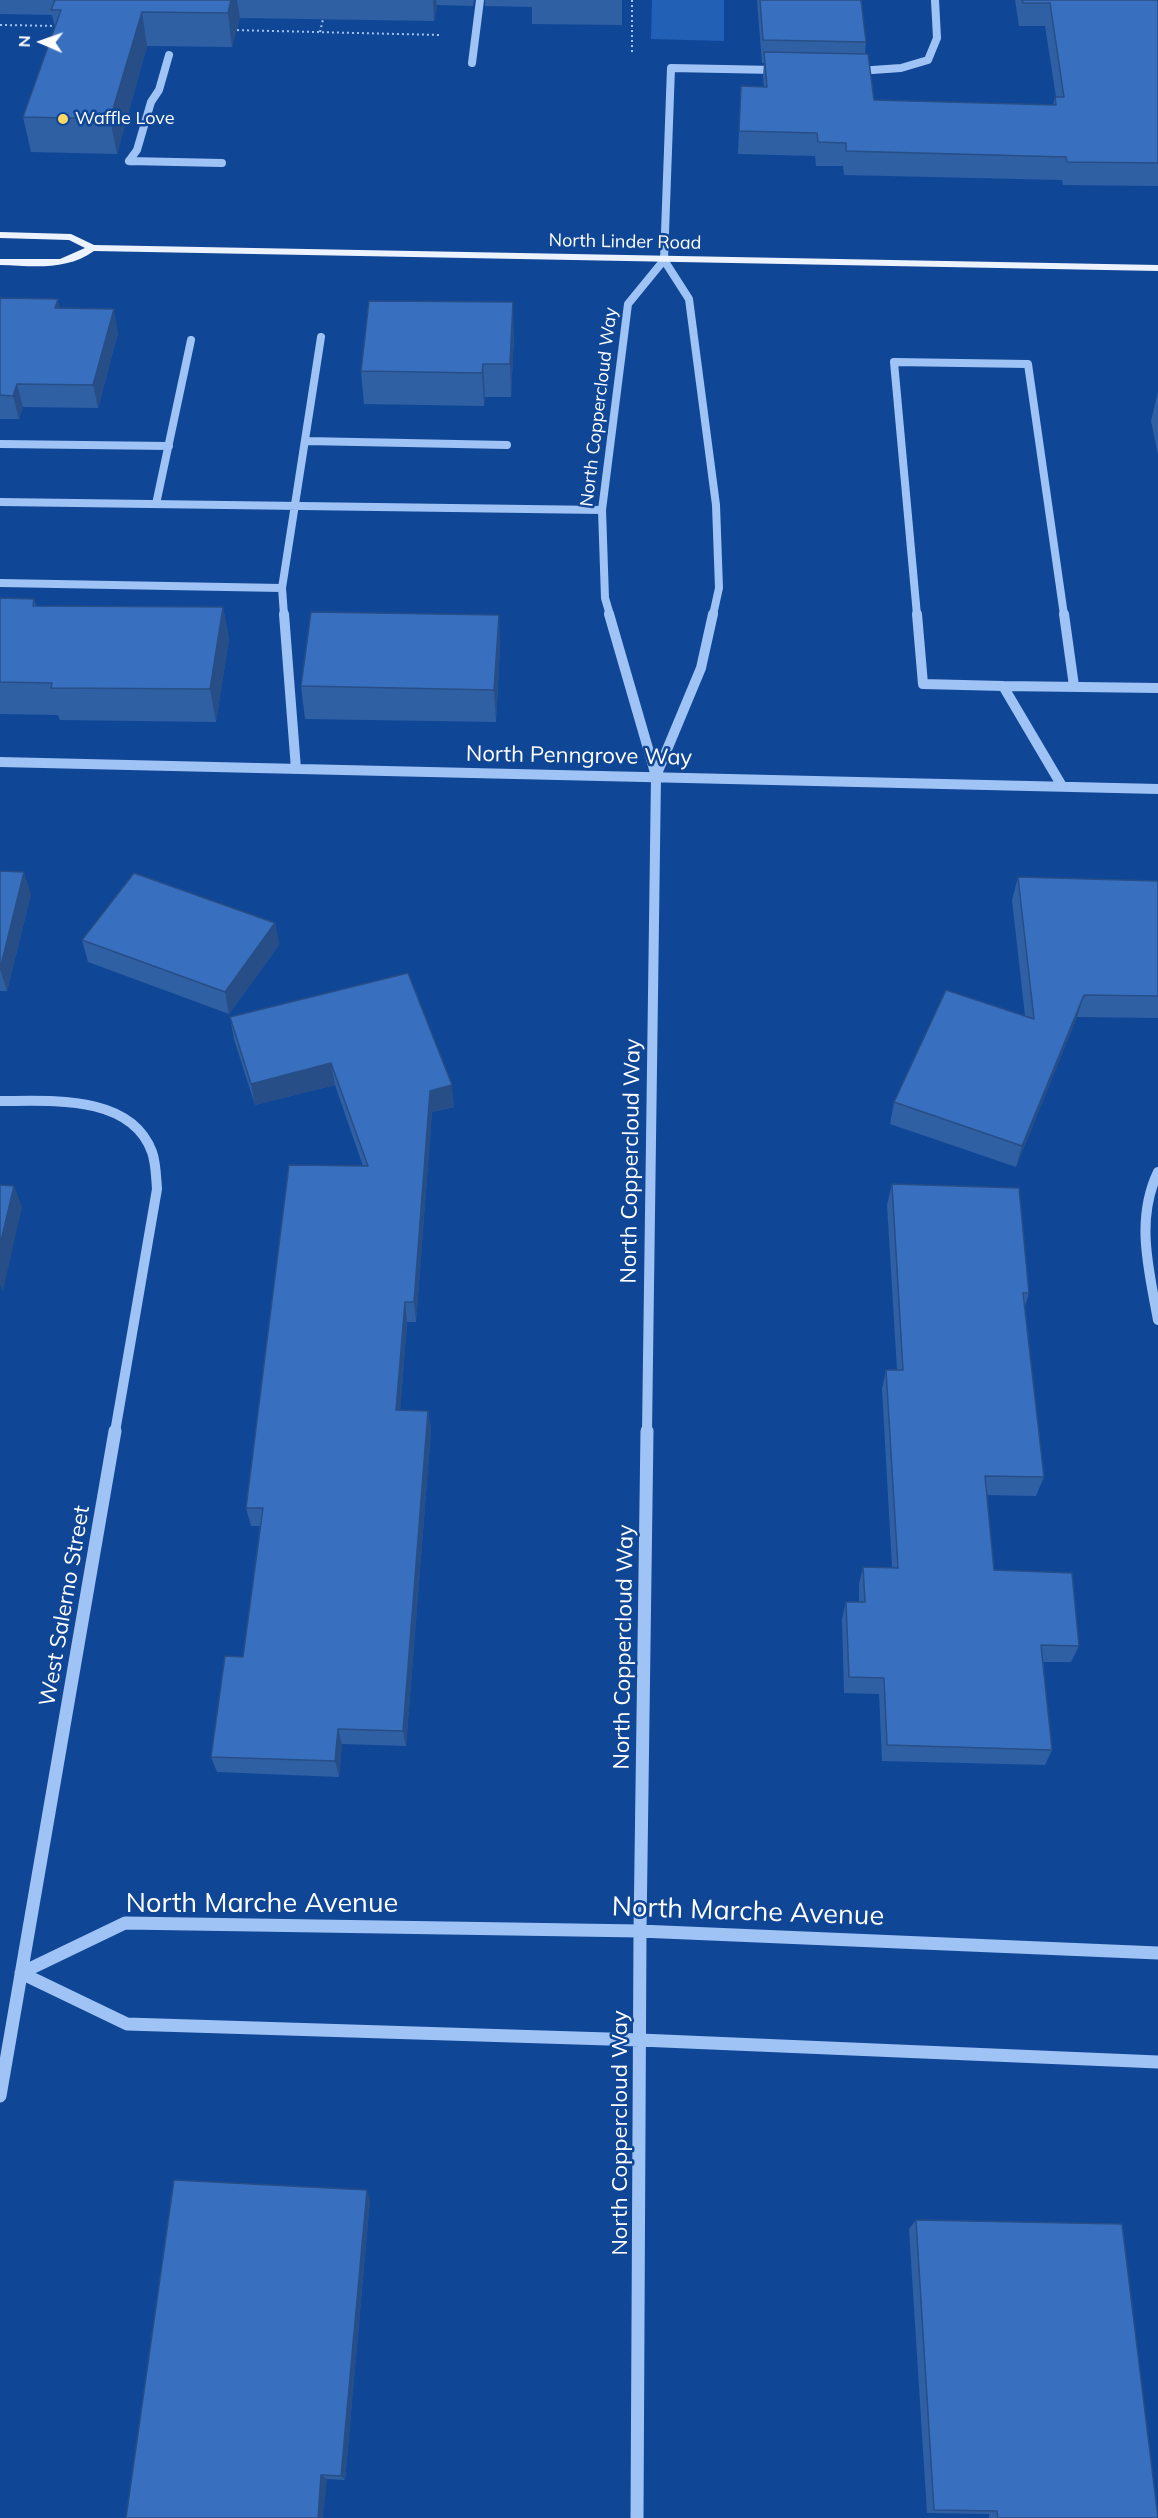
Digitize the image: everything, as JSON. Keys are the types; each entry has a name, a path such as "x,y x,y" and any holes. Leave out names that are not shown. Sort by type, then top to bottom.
{"main road":[{"name":"North Linder Road","path":"0,235 71,237 92,248 1158,268"},
{"name":"North Linder Road","path":"0,262 63,263 80,258 92,248"}],"street":[{"path":"472,63 480,0"},
{"path":"850,71 901,68 928,60 937,45 939,32 935,0"},
{"path":"169,55 159,90 151,102 137,150 129,161 222,163"},
{"path":"664,260 671,68 784,70"},
{"name":"North Coppercloud Way","path":"637,2518 640,1931 656,776 604,598 602,510 628,304 664,260 689,299 716,505 719,588 701,668 656,776"},
{"path":"296,769 282,588 297,506 321,337"},
{"path":"156,504 191,340"},
{"path":"1074,686 1028,364 894,362 922,684 1158,688"},
{"path":"306,441 507,445"},
{"path":"0,444 169,447"},
{"path":"0,502 602,510"},
{"path":"0,583 282,588"},
{"path":"1002,686 1062,786"},
{"name":"North Penngrove Way","path":"0,762 1158,789"},
{"name":"West Salerno Street","path":"0,1101 71,1102 110,1110 137,1126 152,1151 157,1189 0,2096"},
{"path":"1158,1172 1152,1181 1143,1223 1158,1320"},
{"name":"North Marche Avenue","path":"21,1972 125,1923 640,1931 1158,1953"},
{"path":"21,1972 127,2024 640,2040 1158,2062"}],"path":[{"path":"632,0 632,53"},
{"path":"320,32 325,11"},
{"path":"0,25 61,26"},
{"path":"228,30 451,35"}],"shaded area":[{"path":"652,0 724,0 724,41 651,39"}],"building":[{"path":"55,0 231,0 228,13 142,12 110,119 23,117 61,10 51,10"},
{"path":"760,0 861,0 866,42 763,40"},
{"path":"1022,0 1158,0 1158,163 1067,162 1066,157 846,151 846,143 818,142 817,133 739,131 741,86 767,87 764,52 868,54 874,100 1056,105 1055,97 1064,97 1050,3 1023,3"},
{"path":"0,298 58,299 55,308 114,309 93,385 17,384 13,396 0,395"},
{"path":"369,301 513,302 510,364 483,364 482,373 361,371"},
{"path":"0,598 34,599 33,606 223,607 210,689 51,688 52,683 0,682"},
{"path":"311,612 499,615 494,690 301,686"},
{"path":"0,871 24,872 0,969"},
{"path":"134,873 275,923 225,992 82,940"},
{"path":"1018,877 1158,881 1158,996 1084,995 1022,1146 894,1102 946,990 1034,1019"},
{"path":"408,973 452,1085 430,1091 414,1302 405,1302 396,1410 428,1411 403,1731 338,1729 335,1761 211,1757 225,1656 243,1657 263,1508 246,1508 289,1165 368,1166 331,1063 251,1084 230,1017"},
{"path":"892,1184 1019,1188 1029,1293 1023,1293 1044,1477 985,1476 994,1570 1072,1573 1079,1646 1041,1645 1052,1750 887,1745 884,1678 849,1677 846,1602 865,1602 863,1567 898,1568 886,1370 903,1370"},
{"path":"0,1185 14,1186 0,1245"},
{"path":"174,2180 367,2190 341,2476 321,2475 318,2518 126,2518"},
{"path":"916,2220 1122,2224 1158,2518 998,2518 997,2511 934,2510"}],"place":[{"name":"Waffle Love","path":"63,119"}]}
